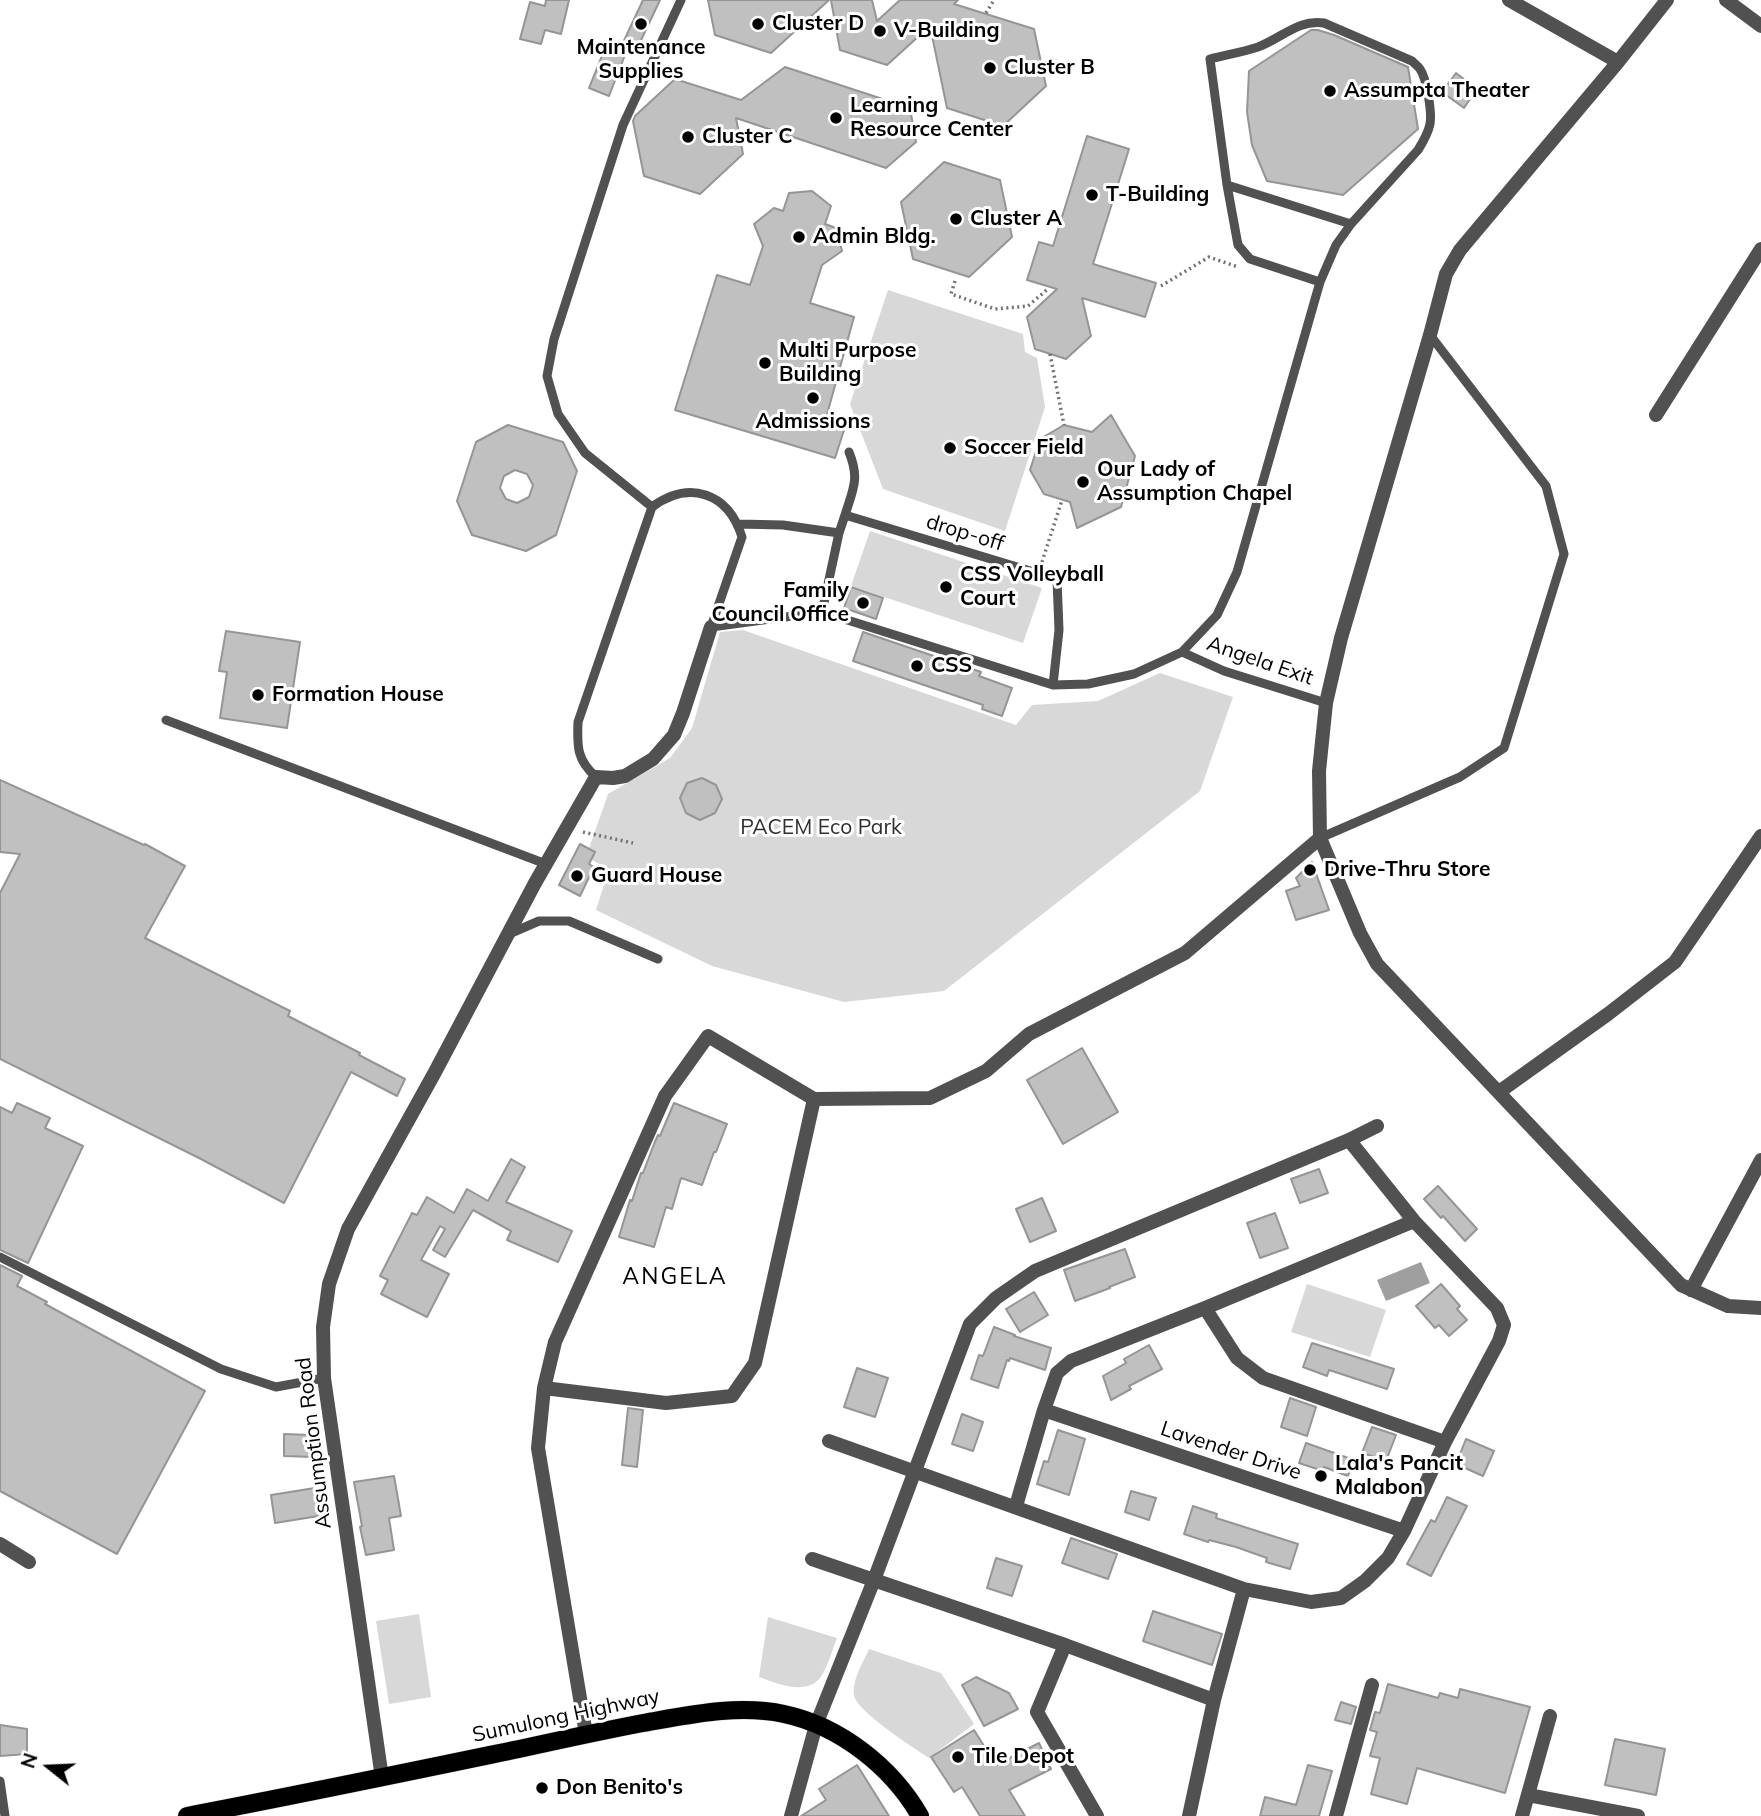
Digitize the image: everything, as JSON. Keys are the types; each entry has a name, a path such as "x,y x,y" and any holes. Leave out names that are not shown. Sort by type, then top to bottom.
{"main road":[{"name":"Sumulong Highway","path":"187,1816 383,1778 586,1734 699,1713 745,1710 785,1714 816,1725 843,1739 876,1761 910,1798 920,1816"}],"street":[{"path":"1509,0 1618,62"},
{"path":"1667,0 1460,250 1446,274 1341,638 1326,703 1319,771 1320,838 1360,933 1377,964 1681,1285 1728,1306 1761,1308"},
{"path":"1726,0 1761,26"},
{"path":"1656,415 1761,249"},
{"path":"596,777 625,776 653,759 674,735 711,627"},
{"name":"Assumption Road","path":"383,1778 324,1378 323,1327 329,1284 348,1229 596,777"},
{"path":"1499,1092 1675,962 1761,836"},
{"path":"586,1734 538,1448 544,1388 555,1342 665,1096 708,1036 814,1099 930,1098 986,1071 1029,1034 1185,953 1320,838"},
{"path":"544,1388 666,1402 732,1396 755,1363 814,1099"},
{"path":"791,1816 816,1725 874,1580 970,1324 996,1298 1035,1271 1377,1126"},
{"path":"829,1441 1244,1588 1311,1602 1341,1598 1365,1581 1388,1558 1404,1531 1444,1442 1499,1341 1504,1325 1497,1308 1414,1221 1349,1140"},
{"path":"1691,1290 1761,1160"},
{"path":"1016,1506 1056,1373 1071,1361 1414,1221"},
{"path":"1205,1308 1237,1358 1264,1378 1444,1442"},
{"name":"Lavender Drive","path":"1044,1410 1404,1531"},
{"path":"0,1544 29,1562"},
{"path":"812,1559 1065,1645 1214,1700"},
{"path":"1189,1816 1214,1700 1244,1588"},
{"path":"1065,1645 1037,1712 1097,1816"},
{"path":"1336,1816 1372,1685"},
{"path":"1522,1816 1550,1716"},
{"path":"1528,1795 1638,1816"}],"lane":[{"path":"652,507 585,453 558,414 547,376 554,339 623,125 681,0"},
{"path":"596,777 581,759 577,742 578,722 652,507 671,496 692,492 709,496 725,506 738,524 742,537 711,627 822,612 1053,685 1088,684 1134,674 1182,652 1217,615 1237,572 1320,282 1336,245 1351,224 1418,150 1426,137 1431,118 1424,79 1420,69 1412,61 1324,23 1315,22 1292,28 1257,47 1210,60 1238,245 1250,259 1320,282"},
{"path":"1227,185 1351,224"},
{"path":"1320,838 1461,777 1504,748 1564,554 1546,486 1430,335"},
{"path":"822,612 839,533 856,476 849,452"},
{"name":"drop-off","path":"845,515 1057,579 1059,630 1053,685"},
{"path":"738,524 783,525 839,533"},
{"name":"Angela Exit","path":"1182,652 1224,671 1326,703"},
{"path":"166,720 546,864"},
{"path":"507,935 539,921 569,920 658,959"},
{"path":"0,1257 221,1369 276,1387 324,1378"},
{"path":"0,1781 5,1816"}],"path":[{"path":"986,13 994,0"},
{"path":"1161,286 1209,257 1248,270"},
{"path":"955,281 951,294 995,309 1028,306 1049,288"},
{"path":"1050,354 1064,425"},
{"path":"1038,574 1062,500"},
{"path":"567,828 633,843"}],"green space":[{"name":"Soccer Field","path":"888,290 1023,334 1025,352 1037,358 1045,407 1005,531 883,489 850,404"},
{"name":"CSS Volleyball Court","path":"870,531 1042,588 1023,643 851,586"},
{"name":"PACEM Eco Park","path":"743,630 1016,725 1032,705 1098,701 1160,673 1233,697 1200,791 944,991 844,1002 712,966 596,910 611,870 586,857 608,794 670,758 692,728 720,632"},
{"path":"1307,1284 1386,1310 1370,1357 1291,1332"},
{"path":"419,1614 431,1697 389,1704 376,1621"},
{"path":"768,1617 837,1638 827,1666 816,1682 809,1686 793,1687 759,1677"},
{"path":"869,1649 941,1673 974,1724 929,1758 899,1738 864,1710 854,1695 856,1678"}],"shaded area":[{"path":"1421,1262 1430,1283 1386,1301 1377,1280"}],"building":[{"path":"546,0 569,0 561,34 545,30 541,44 520,39 530,2 545,6"},
{"name":"Maintenance Supplies","path":"643,0 660,0 635,53 621,47"},
{"name":"Cluster D","path":"708,0 829,0 771,53 715,35"},
{"path":"831,0 872,0 877,21 900,0 958,0 954,4 1034,29 1046,86 1003,126 947,108 930,26 887,65 840,50"},
{"name":"Assumpta Theater","path":"1311,30 1334,35 1408,67 1418,129 1343,195 1267,181 1252,145 1247,112 1249,71"},
{"path":"605,48 625,55 609,96 589,88"},
{"path":"785,67 910,108 916,142 886,168 736,118 743,154 700,194 644,176 633,121 635,116 675,79 741,100"},
{"path":"1456,73 1477,89 1464,108 1442,92"},
{"name":"T-Building","path":"1087,136 1129,149 1093,264 1156,283 1145,317 1082,298 1091,336 1066,359 1035,349 1027,317 1057,289 1027,280 1039,242 1053,246"},
{"name":"Cluster A","path":"944,162 1000,180 1012,237 969,277 913,259 901,202"},
{"name":"Multi Purpose Building","path":"812,191 831,206 825,224 836,228 842,251 822,265 810,303 854,317 826,418 846,424 835,458 675,410 717,275 750,285 763,246 754,224 774,208 783,211 789,193"},
{"name":"Our Lady of Assumption Chapel","path":"1111,415 1135,456 1121,507 1077,528 1070,502 1044,494 1030,470 1040,439 1064,425 1092,432"},
{"path":"508,425 563,442 577,471 556,535 526,551 472,535 457,501 476,442","holes":["515,470 527,474 533,485 529,497 517,503 506,499 500,488 504,476"]},
{"name":"Family Council Office","path":"851,587 883,598 876,619 844,608"},
{"name":"Formation House","path":"226,631 300,642 287,728 220,718 227,672 219,671"},
{"name":"CSS","path":"863,632 981,672 979,676 1012,688 1002,716 982,709 983,705 853,661"},
{"path":"702,778 716,785 722,799 715,813 700,820 686,813 680,798 687,783"},
{"path":"0,780 145,844 185,866 145,938 290,1011 288,1016 405,1079 397,1096 351,1072 284,1203 0,1059 0,893 20,854 0,852"},
{"name":"Guard House","path":"580,844 595,852 589,864 594,867 580,896 559,885"},
{"path":"1312,862 1329,910 1296,920 1286,891 1300,886 1296,878"},
{"path":"1082,1048 1118,1112 1063,1144 1027,1080"},
{"path":"17,1103 50,1118 45,1128 83,1146 28,1263 0,1250 0,1107 12,1113"},
{"path":"674,1103 727,1124 702,1185 681,1178 672,1209 666,1207 654,1247 619,1237 641,1173"},
{"path":"511,1159 525,1167 506,1202 572,1231 558,1262 507,1240 511,1231 473,1210 445,1257 433,1250 445,1229 440,1226 421,1260 449,1274 427,1317 381,1294 388,1280 380,1276 412,1213 417,1215 427,1197 454,1213 467,1189 488,1201"},
{"path":"1319,1169 1328,1193 1300,1203 1291,1179"},
{"path":"1438,1186 1477,1229 1465,1241 1424,1199"},
{"path":"1042,1198 1056,1231 1030,1242 1016,1209"},
{"path":"1275,1213 1288,1248 1260,1258 1247,1223"},
{"path":"1125,1249 1135,1277 1075,1301 1064,1270"},
{"path":"0,1265 22,1276 17,1286 47,1302 45,1304 205,1391 117,1554 0,1491"},
{"path":"1441,1284 1460,1306 1457,1309 1467,1320 1449,1336 1439,1325 1435,1328 1416,1306"},
{"path":"1034,1292 1048,1315 1020,1332 1006,1309"},
{"path":"994,1327 1051,1348 1045,1370 1010,1358 998,1388 971,1379 979,1355 983,1356"},
{"path":"1312,1343 1394,1369 1387,1389 1329,1370 1327,1376 1303,1367"},
{"path":"1149,1345 1162,1369 1129,1386 1131,1389 1111,1400 1103,1376 1126,1363 1124,1359"},
{"path":"857,1368 888,1378 875,1417 844,1407"},
{"path":"1290,1398 1316,1407 1307,1436 1281,1427"},
{"path":"628,1408 643,1410 637,1467 622,1465"},
{"path":"962,1414 983,1422 973,1451 952,1444"},
{"path":"1372,1427 1396,1435 1386,1461 1362,1453"},
{"path":"1058,1430 1085,1439 1069,1495 1037,1484 1044,1461 1048,1462"},
{"path":"284,1434 312,1435 312,1457 284,1456"},
{"path":"1466,1439 1494,1451 1483,1476 1456,1464"},
{"path":"1306,1443 1354,1460 1348,1476 1324,1467 1323,1471 1299,1463"},
{"path":"394,1476 401,1516 389,1518 394,1550 366,1555 354,1482"},
{"path":"321,1487 325,1515 275,1523 271,1495"},
{"path":"1131,1491 1156,1498 1149,1520 1125,1512"},
{"path":"1447,1497 1467,1506 1431,1576 1407,1564 1431,1520 1435,1522"},
{"path":"1193,1506 1217,1514 1216,1518 1298,1544 1290,1569 1266,1562 1267,1558 1236,1547 1184,1534"},
{"path":"1071,1538 1117,1554 1108,1579 1062,1563"},
{"path":"996,1558 1022,1566 1012,1596 987,1588"},
{"path":"1153,1611 1222,1634 1212,1665 1143,1641"},
{"path":"976,1677 1009,1693 1018,1709 984,1726 962,1685"},
{"path":"1388,1684 1438,1698 1440,1693 1458,1698 1460,1689 1530,1707 1505,1793 1417,1768 1407,1804 1371,1794 1380,1758 1370,1756 1377,1732 1370,1730 1375,1712 1380,1713"},
{"path":"1341,1702 1356,1707 1351,1724 1335,1720"},
{"path":"0,1725 27,1729 27,1754 0,1756"},
{"path":"974,1730 996,1765 1039,1743 1051,1769 1009,1790 1025,1816 980,1816 962,1787 954,1792 931,1757"},
{"path":"1615,1739 1665,1749 1656,1795 1605,1785"},
{"path":"857,1765 889,1816 801,1816 826,1800 819,1789"},
{"path":"1308,1765 1332,1771 1319,1816 1260,1816 1265,1797 1296,1805"}],"place":[{"name":"Maintenance Supplies","path":"641,24"},
{"name":"Cluster D","path":"758,24"},
{"name":"V-Building","path":"880,31"},
{"name":"Cluster B","path":"990,68"},
{"name":"Assumpta Theater","path":"1330,91"},
{"name":"Learning Resource Center","path":"836,118"},
{"name":"Cluster C","path":"688,137"},
{"name":"T-Building","path":"1092,195"},
{"name":"Cluster A","path":"956,219"},
{"name":"Admin Bldg.","path":"799,237"},
{"name":"Multi Purpose Building","path":"765,363"},
{"name":"Admissions","path":"813,398"},
{"name":"Soccer Field","path":"950,448"},
{"name":"Our Lady of Assumption Chapel","path":"1083,482"},
{"name":"CSS Volleyball Court","path":"946,587"},
{"name":"Family Council Office","path":"863,603"},
{"name":"CSS","path":"917,666"},
{"name":"Formation House","path":"258,695"},
{"name":"Drive-Thru Store","path":"1310,870"},
{"name":"Guard House","path":"577,876"},
{"name":"Lala's Pancit Malabon","path":"1321,1476"},
{"name":"Tile Depot","path":"958,1757"},
{"name":"Don Benito's","path":"542,1788"}],"district":[{"name":"ANGELA","path":"675,1277"}]}
